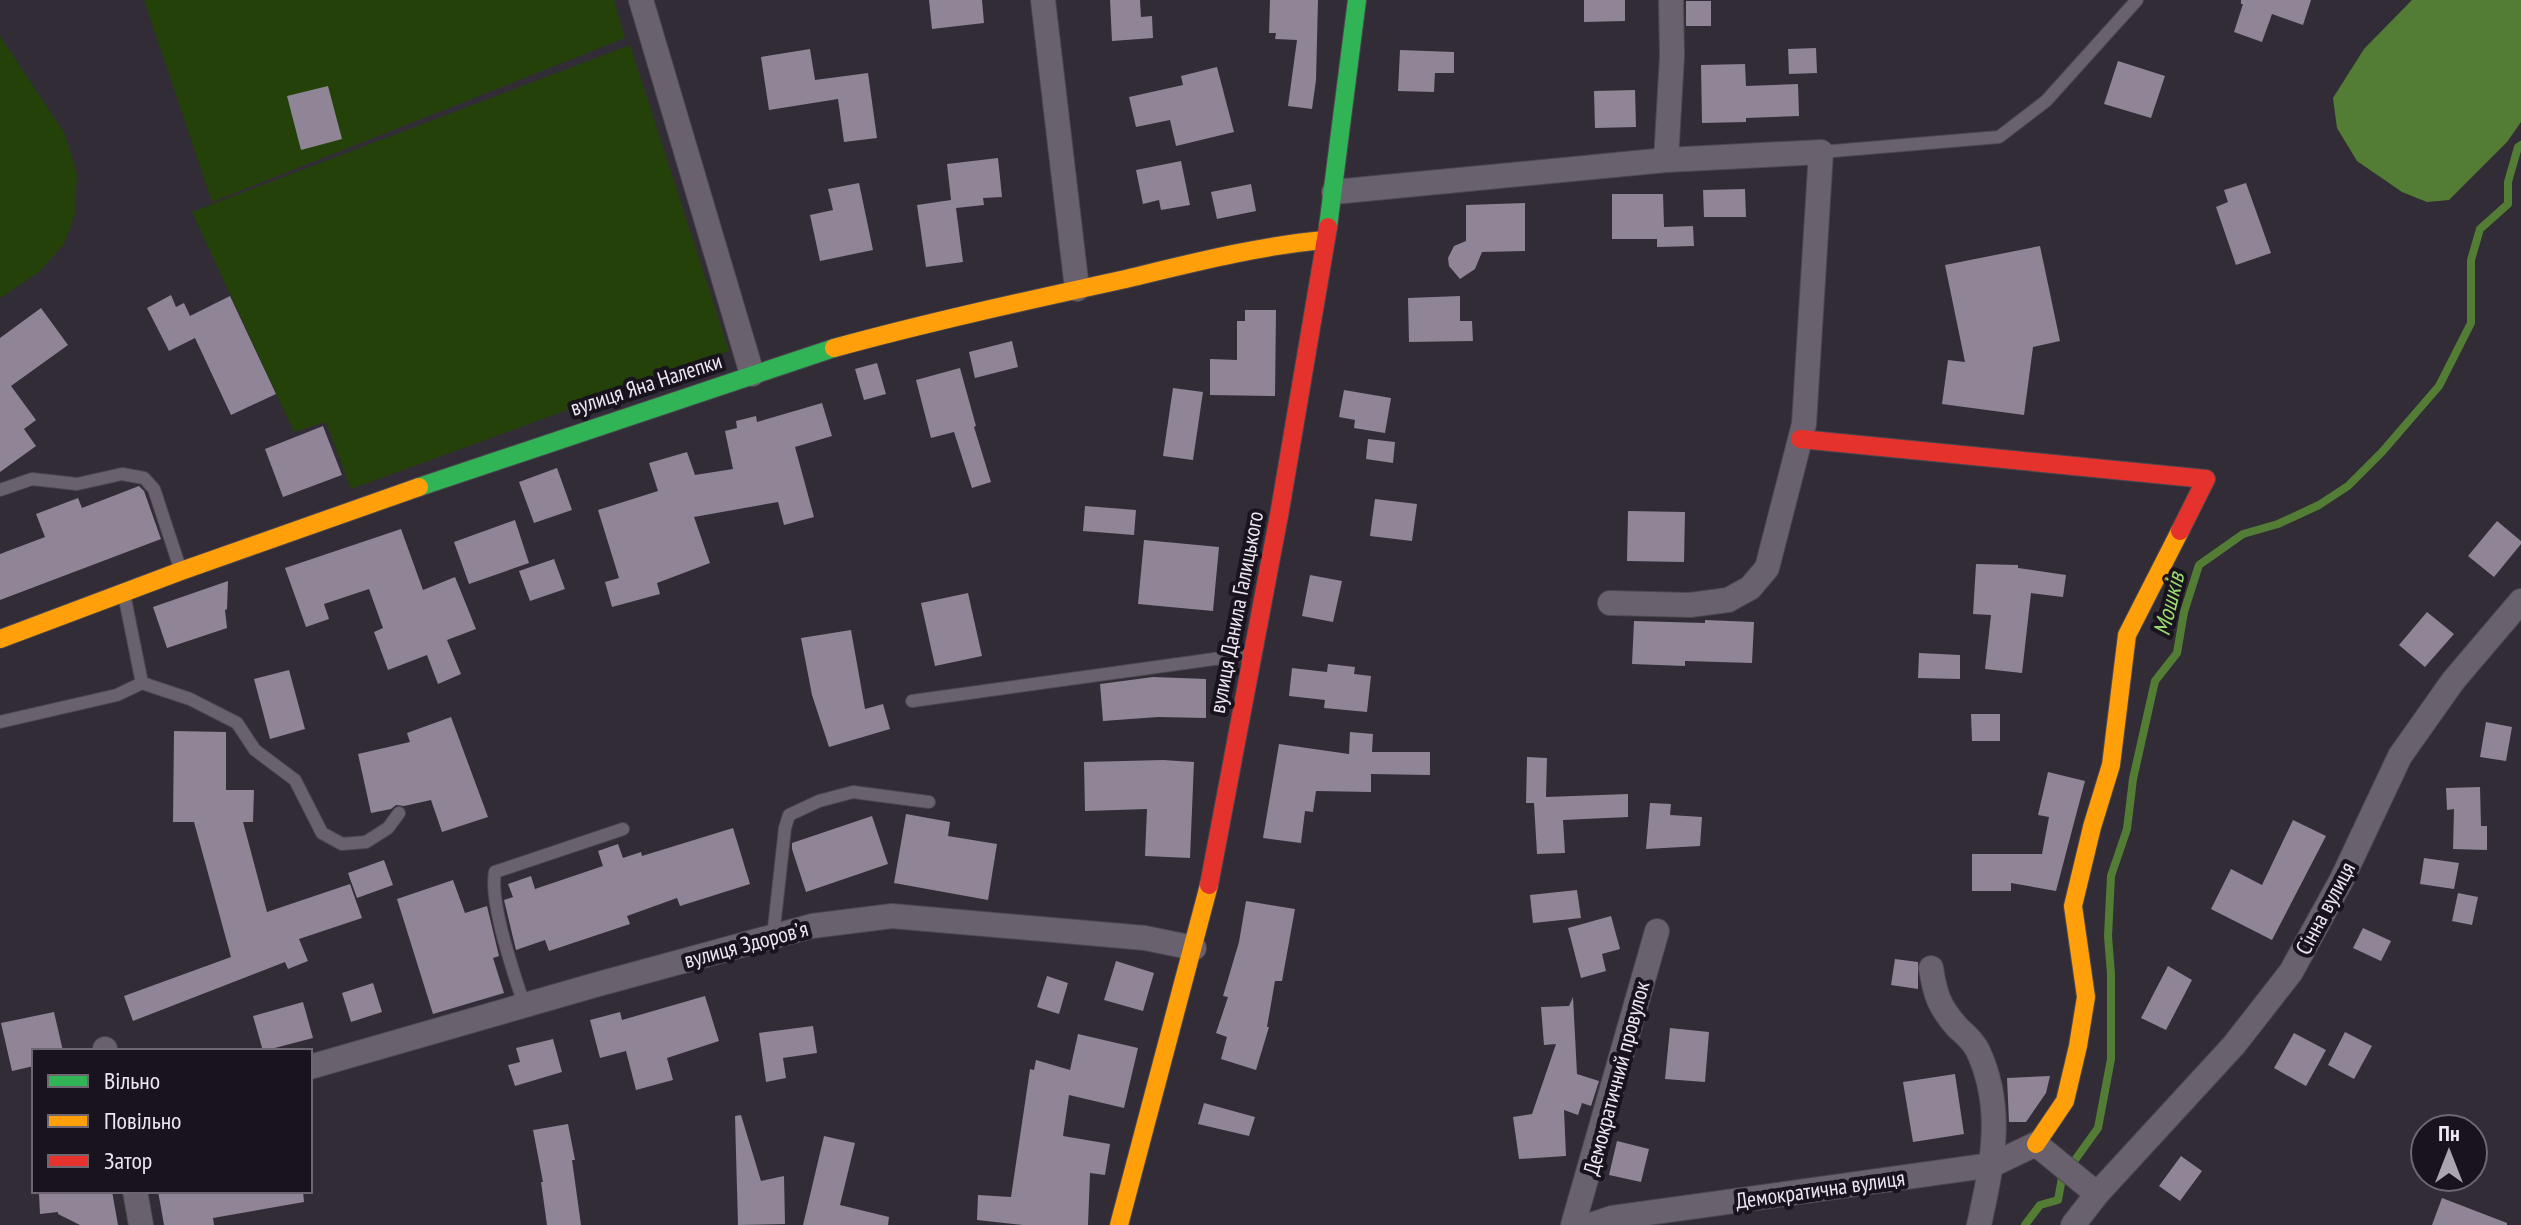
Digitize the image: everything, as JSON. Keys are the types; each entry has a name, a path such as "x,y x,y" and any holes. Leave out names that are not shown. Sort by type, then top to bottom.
{"street":[{"path":"641,0 752,374"},
{"path":"1043,0 1077,289"},
{"name":"вулиця Данила Галицького","path":"1119,1225 1205,909 1334,192 1357,0"},
{"path":"1666,160 1672,56 1671,0"},
{"path":"1334,192 1666,160 1821,152 1804,424 1767,568 1750,588 1728,600 1690,605 1610,603"},
{"name":"вулиця Яна Налепки","path":"0,639 124,591 557,439 822,351 905,328 1077,289 1289,243 1325,240"},
{"path":"1800,439 2206,479 2127,635 2111,765 2073,906 2086,997 2065,1101 2040,1147 2095,1192"},
{"name":"Сінна вулиця","path":"2073,1225 2095,1192 2234,1045 2291,972 2342,879 2400,756 2453,681 2521,601"},
{"name":"вулиця Здоровʼя","path":"312,1066 812,926 892,916 1145,938 1194,948"},
{"name":"Демократичний провулок","path":"1573,1225 1657,931"},
{"path":"1931,968 1936,997 1949,1018 1978,1048 1996,1123 1992,1165 1979,1225"},
{"name":"Демократична вулиця","path":"1591,1225 1612,1218 1992,1165 2040,1147"},
{"path":"135,1193 141,1225"}],"lane":[{"path":"1821,152 1999,137 2046,101 2137,0"},
{"path":"0,490 32,479 77,484 122,474 144,478 154,489 181,571"},
{"path":"124,591 142,683"},
{"path":"912,701 1253,653"},
{"path":"0,722 117,695 142,683 190,699 237,723 255,750 295,780 322,833 342,844 366,842 388,828 399,813"},
{"path":"773,937 789,815 819,801 853,792 929,802"},
{"path":"524,1005 497,907 493,884 495,872 623,829"}],"shaded area":[{"path":"144,0 614,0 625,38 212,202"},
{"path":"2412,0 2521,0 2521,122 2507,142 2449,200 2427,202 2402,192 2357,161 2337,128 2333,98 2364,49"},
{"path":"0,36 65,134 77,174 75,214 64,244 39,272 0,298"},
{"path":"630,45 729,351 351,489 326,422 294,432 192,212"}],"building":[{"path":"929,0 982,0 984,23 932,29"},
{"path":"1110,0 1140,0 1141,17 1152,16 1153,38 1112,41"},
{"path":"1270,0 1318,0 1316,80 1312,109 1288,106 1297,40 1275,39 1276,33 1269,33"},
{"path":"1584,0 1625,0 1625,21 1584,22"},
{"path":"2241,0 2311,0 2303,25 2272,14 2262,42 2234,32 2243,4"},
{"path":"1686,1 1711,1 1711,26 1686,26"},
{"path":"1816,48 1817,73 1789,74 1788,49"},
{"path":"810,49 815,80 868,73 877,138 844,142 838,99 769,110 761,57"},
{"path":"1400,50 1454,52 1454,73 1435,73 1434,92 1398,91"},
{"path":"2118,61 2165,76 2151,118 2104,104"},
{"path":"1745,64 1746,86 1798,84 1799,116 1702,123 1701,65"},
{"path":"1217,67 1234,132 1176,146 1170,120 1136,127 1129,97 1183,85 1181,76"},
{"path":"328,86 342,139 301,150 287,96"},
{"path":"1635,90 1636,127 1595,128 1594,91"},
{"path":"998,158 1002,197 983,198 984,205 956,208 963,262 926,267 917,205 951,200 947,164"},
{"path":"1181,161 1190,205 1161,210 1159,200 1143,204 1136,170"},
{"path":"859,183 873,250 820,261 810,215 833,210 828,189"},
{"path":"2246,183 2271,253 2236,265 2216,207 2228,202 2224,190"},
{"path":"1251,184 1256,211 1217,219 1211,192"},
{"path":"1745,189 1746,217 1704,217 1703,190"},
{"path":"1612,194 1663,194 1664,227 1693,226 1694,246 1657,247 1657,239 1612,239"},
{"path":"1525,203 1525,251 1482,252 1475,269 1460,279 1449,266 1448,258 1454,246 1466,241 1466,205"},
{"path":"2040,246 2060,341 2033,347 2024,415 1942,404 1948,360 1965,362 1945,265"},
{"path":"171,295 176,307 184,303 190,316 230,296 276,394 231,415 195,338 169,351 147,308"},
{"path":"1460,296 1460,321 1472,321 1473,341 1409,342 1408,298"},
{"path":"41,308 68,345 11,386 36,420 24,429 36,446 0,472 0,338"},
{"path":"1245,310 1276,310 1275,396 1210,395 1210,359 1237,360 1237,321 1245,321"},
{"path":"1012,341 1018,367 975,378 969,352"},
{"path":"877,363 886,394 864,400 855,369"},
{"path":"960,368 991,482 972,488 954,432 931,438 916,380"},
{"path":"1173,388 1203,392 1193,460 1163,456"},
{"path":"1344,390 1391,398 1385,433 1354,428 1355,420 1339,417"},
{"path":"822,403 832,436 795,447 814,517 784,525 778,502 694,517 710,563 657,583 660,594 612,607 605,582 619,578 598,510 658,491 649,463 687,452 695,475 733,469 725,431 737,428 736,421 756,416 757,422"},
{"path":"323,426 342,475 283,497 265,449"},
{"path":"1368,439 1395,442 1393,463 1366,459"},
{"path":"557,468 572,510 534,523 519,482"},
{"path":"139,486 144,491 161,539 0,600 0,554 45,537 36,514 78,498 82,508"},
{"path":"1375,499 1417,504 1412,541 1370,536"},
{"path":"1085,506 1136,510 1134,535 1083,531"},
{"path":"1628,511 1685,512 1684,562 1627,561"},
{"path":"515,520 529,563 469,584 454,542"},
{"path":"2497,521 2521,544 2494,577 2468,556"},
{"path":"401,529 423,590 455,577 476,629 447,640 461,674 438,684 427,655 388,670 374,632 383,628 369,589 324,604 329,619 306,627 285,568"},
{"path":"1144,540 1219,547 1213,611 1138,604"},
{"path":"554,559 565,589 530,601 519,571"},
{"path":"1976,564 2018,565 2018,568 2066,575 2063,597 2031,593 2022,673 1985,669 1991,615 1973,614"},
{"path":"1310,575 1342,581 1333,622 1302,616"},
{"path":"228,581 227,628 167,648 153,607"},
{"path":"968,593 982,656 935,666 921,603"},
{"path":"2427,612 2454,634 2425,667 2399,645"},
{"path":"1705,620 1754,622 1752,663 1685,661 1685,666 1632,664 1634,621 1705,623"},
{"path":"851,630 865,709 883,704 890,729 829,747 812,695 801,638"},
{"path":"1919,653 1960,655 1960,679 1918,678"},
{"path":"1328,664 1355,667 1354,674 1371,676 1367,712 1324,708 1325,700 1289,696 1292,668 1327,672"},
{"path":"289,670 305,729 270,739 254,679"},
{"path":"1153,677 1206,679 1206,718 1103,721 1100,684"},
{"path":"1971,714 2000,714 2000,741 1972,741"},
{"path":"451,717 488,817 442,832 431,800 396,805 371,813 358,754 410,742 407,733"},
{"path":"2486,722 2512,727 2506,761 2480,757"},
{"path":"174,731 226,732 226,790 254,790 253,822 243,822 267,912 350,884 362,918 299,939 308,961 288,969 285,962 133,1021 124,996 231,957 194,822 173,822"},
{"path":"1350,732 1373,734 1372,752 1430,752 1430,775 1371,774 1371,792 1316,791 1313,812 1305,811 1301,843 1263,838 1279,744 1349,754"},
{"path":"1527,757 1547,758 1546,797 1628,794 1628,817 1563,820 1565,853 1537,854 1534,803 1526,803"},
{"path":"1084,762 1194,762 1190,858 1145,856 1147,809 1085,811"},
{"path":"2048,772 2085,781 2056,891 2011,883 2011,891 1972,891 1972,854 2042,854 2049,817 2038,815"},
{"path":"2480,787 2481,826 2487,826 2487,850 2453,849 2454,809 2447,810 2446,788"},
{"path":"1650,803 1671,804 1670,815 1702,817 1700,846 1646,849"},
{"path":"906,814 950,822 948,836 997,844 988,900 894,883"},
{"path":"872,816 888,864 806,892 792,843"},
{"path":"2293,820 2326,836 2272,940 2211,909 2231,869 2262,885"},
{"path":"733,828 750,884 680,906 677,898 627,916 630,924 549,951 545,940 516,950 504,900 513,897 508,884 531,876 535,889 603,866 598,851 618,844 623,858 641,852 642,856"},
{"path":"2424,858 2459,863 2454,889 2420,884"},
{"path":"384,860 393,885 357,898 348,873"},
{"path":"453,880 465,913 487,906 499,956 493,958 504,993 433,1014 397,899"},
{"path":"1577,890 1581,918 1533,923 1530,895"},
{"path":"2458,893 2478,897 2472,925 2452,921"},
{"path":"1246,901 1295,909 1282,981 1275,981 1269,1027 1256,1070 1221,1059 1227,1037 1216,1033 1228,997 1223,996 1239,942"},
{"path":"1611,916 1620,949 1602,954 1606,971 1581,978 1568,928"},
{"path":"2363,928 2391,941 2381,961 2353,948"},
{"path":"1895,959 1918,962 1918,989 1891,985"},
{"path":"1116,961 1154,973 1143,1011 1104,1000"},
{"path":"2168,966 2192,980 2166,1030 2141,1018"},
{"path":"1047,976 1068,983 1059,1014 1037,1007"},
{"path":"373,983 382,1012 351,1022 342,993"},
{"path":"705,996 719,1041 667,1058 673,1080 636,1090 626,1051 600,1058 590,1020 620,1012 622,1020"},
{"path":"1573,997 1577,1074 1599,1081 1591,1106 1582,1103 1578,1115 1564,1110 1566,1156 1519,1159 1513,1117 1532,1114 1556,1044 1544,1045 1541,1007 1569,1006"},
{"path":"303,1002 313,1038 262,1049 253,1016"},
{"path":"54,1012 63,1049 32,1049 32,1066 12,1071 1,1023"},
{"path":"813,1026 817,1053 783,1058 786,1078 766,1082 759,1033"},
{"path":"1670,1028 1709,1032 1705,1082 1665,1079"},
{"path":"2345,1032 2372,1046 2354,1079 2328,1065"},
{"path":"2294,1033 2326,1050 2306,1086 2274,1068"},
{"path":"1078,1034 1138,1048 1124,1108 1069,1095 1063,1136 1110,1144 1105,1175 1090,1173 1088,1225 1023,1225 977,1220 978,1195 1011,1197 1030,1069 1034,1070 1036,1060 1070,1070"},
{"path":"553,1039 562,1072 515,1086 508,1065 520,1062 516,1048"},
{"path":"1955,1074 1964,1134 1913,1142 1903,1082"},
{"path":"2050,1076 2046,1093 2026,1122 2009,1122 2007,1078"},
{"path":"1204,1103 1255,1117 1249,1136 1198,1124"},
{"path":"741,1115 761,1181 784,1176 785,1224 738,1225 735,1116"},
{"path":"568,1124 581,1225 547,1225 533,1130"},
{"path":"824,1136 855,1143 840,1205 889,1217 888,1225 803,1225"},
{"path":"1617,1141 1649,1149 1641,1182 1609,1175"},
{"path":"2181,1156 2202,1171 2180,1201 2159,1186"},
{"path":"112,1193 118,1225 80,1225 58,1212 40,1214 39,1194"},
{"path":"158,1193 303,1193 304,1202 213,1218 214,1225 164,1225"},
{"path":"2442,1198 2507,1223 2507,1225 2432,1225"}],"waterway":[{"name":"Мошків","path":"2025,1225 2040,1205 2058,1200 2062,1178 2098,1128 2111,1059 2108,936 2111,876 2127,829 2133,779 2155,681 2177,653 2184,612 2199,565 2243,534 2278,524 2319,505 2348,486 2439,386 2471,323 2471,260 2480,229 2508,204 2508,182 2521,145"}],"traffic: fast":[{"path":"1328,227 1357,0"},
{"path":"419,487 834,348"}],"traffic: slow":[{"path":"834,348 1222,256 1325,240"},
{"path":"0,639 419,487"},
{"path":"2036,1144 2065,1101 2078,1046 2086,997 2073,906 2111,765 2127,635 2180,531"},
{"path":"1119,1225 1209,885"}],"traffic: jam":[{"path":"1209,885 1280,510 1328,227"},
{"path":"1800,439 2206,479 2180,531"}]}
